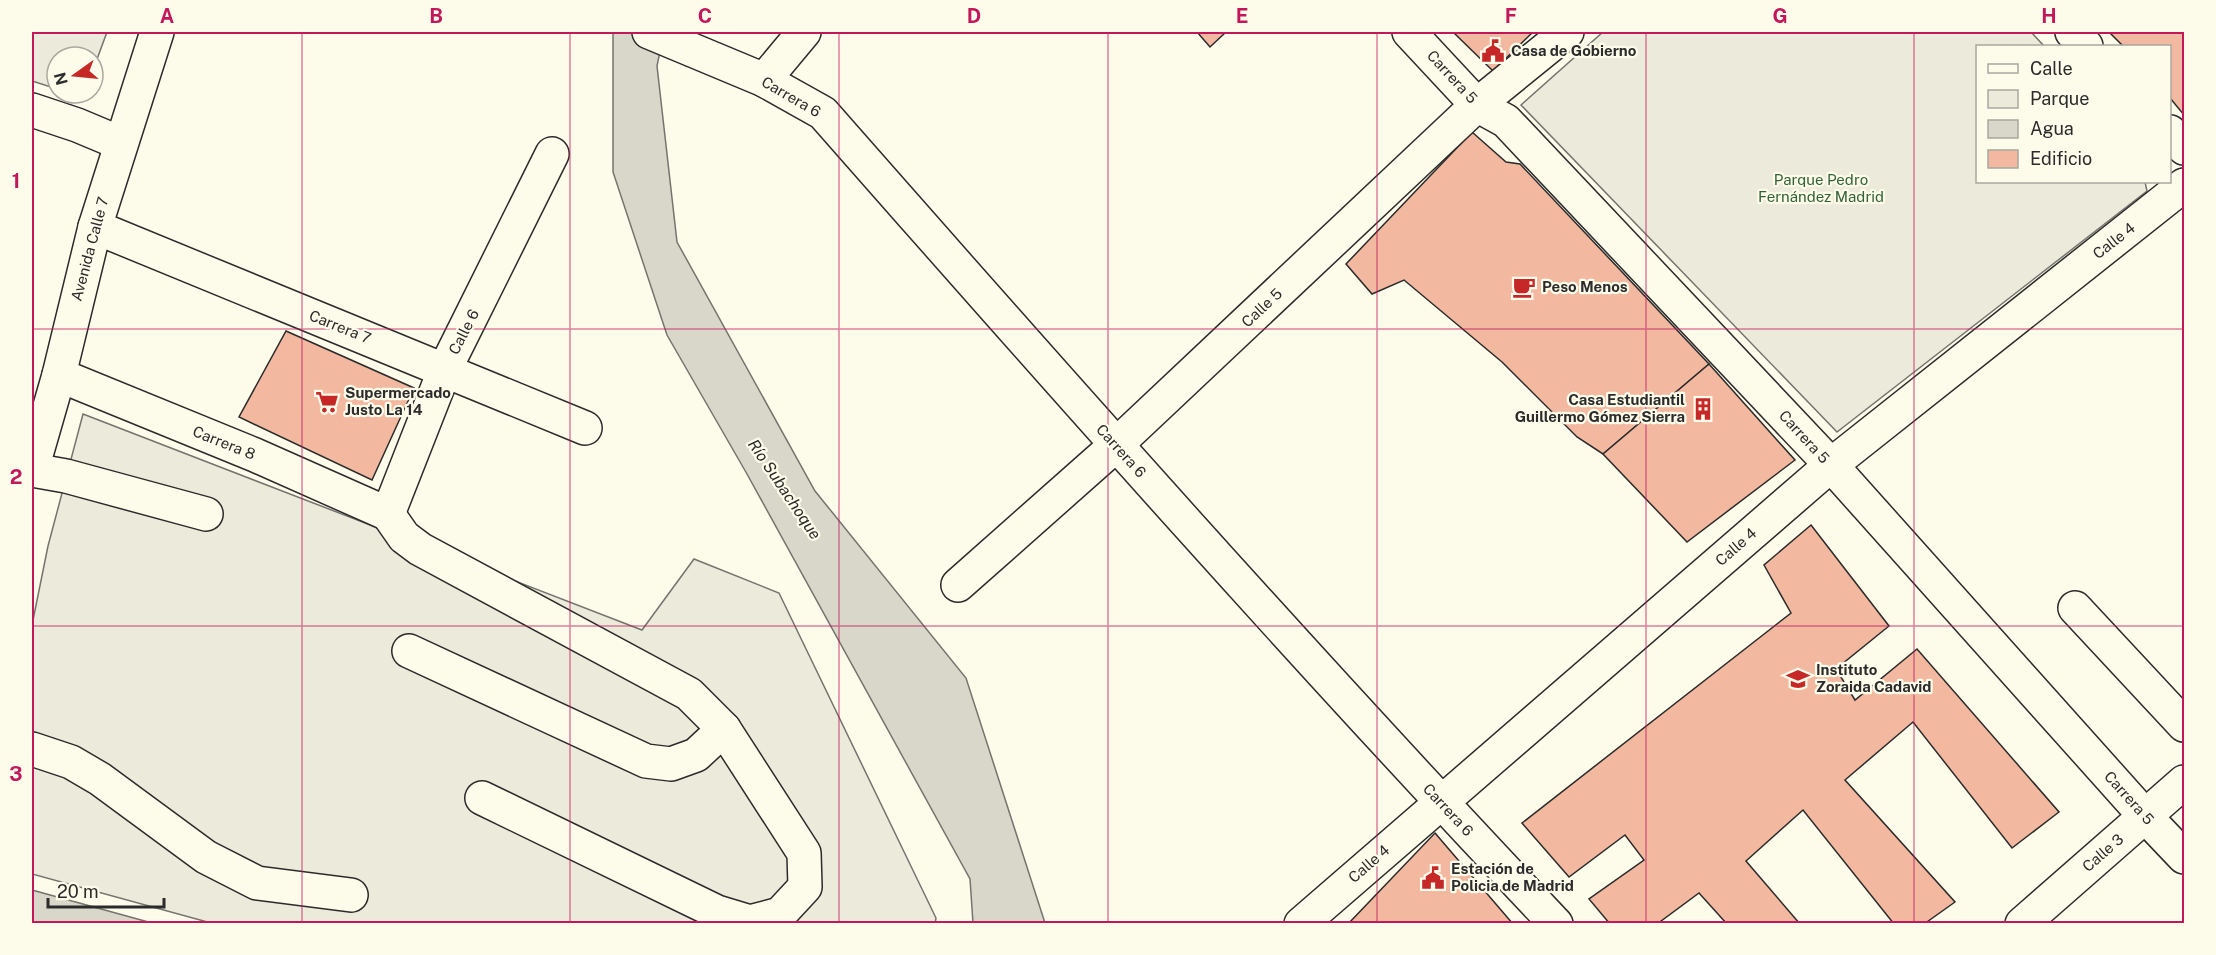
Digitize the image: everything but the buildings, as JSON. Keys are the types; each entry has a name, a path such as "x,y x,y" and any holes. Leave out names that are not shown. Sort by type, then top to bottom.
{"street":[{"name":"Avenida Calle 7","path":"32,469 59,375 94,227 157,32"},
{"name":"Carrera 6","path":"649,32 764,80 822,113 1116,445 1440,802 1556,924"},
{"path":"764,80 804,32"},
{"name":"Carrera 5","path":"1409,32 1478,105 1506,122 1831,465 2184,857"},
{"name":"Calle 5","path":"958,585 1116,445 1478,105 1567,32"},
{"path":"2072,32 2085,45"},
{"path":"32,110 120,143"},
{"path":"2171,134 2184,148"},
{"name":"Calle 6","path":"388,514 445,369 552,154"},
{"name":"Calle 4","path":"1301,924 1831,465 2184,184"},
{"name":"Carrera 7","path":"94,227 585,428"},
{"name":"Carrera 8","path":"59,375 255,455 388,514"},
{"path":"32,469 206,513"},
{"path":"388,514 404,537 420,549 689,694 724,729 804,853 805,887 780,915 750,922 717,912 482,798"},
{"path":"2075,608 2184,725"},
{"path":"409,651 646,761 671,764 696,755 724,729"},
{"path":"32,749 71,762 100,779 206,857 257,883 351,895"},
{"name":"Calle 3","path":"2022,924 2184,782"}],"green space":[{"name":"Parque Pedro Fernández Madrid","path":"1603,32 2031,32 2043,45 1976,45 1976,183 2145,183 2147,191 1837,432 1521,105"}],"shaded area":[{"path":"32,32 107,32 102,45 45,45 45,85 32,81"},
{"path":"83,414 642,630 694,559 779,593 936,918 935,924 211,923 32,874 32,625 48,546"}],"water":[{"name":"Río Subachoque","path":"613,32 664,32 657,66 677,242 815,491 966,678 1045,923 973,923 970,879 747,474 667,335 613,172"},
{"path":"32,890 152,923 32,923"}],"place":[{"name":"Casa de Gobierno","path":"1493,51"},
{"name":"Peso Menos","path":"1524,287"},
{"name":"Supermercado Justo La 14","path":"327,402"},
{"name":"Casa Estudiantil Guillermo Gómez Sierra","path":"1703,409"},
{"name":"Instituto Zoraida Cadavid","path":"1798,679"},
{"name":"Estación de Policia de Madrid","path":"1433,878"}]}
